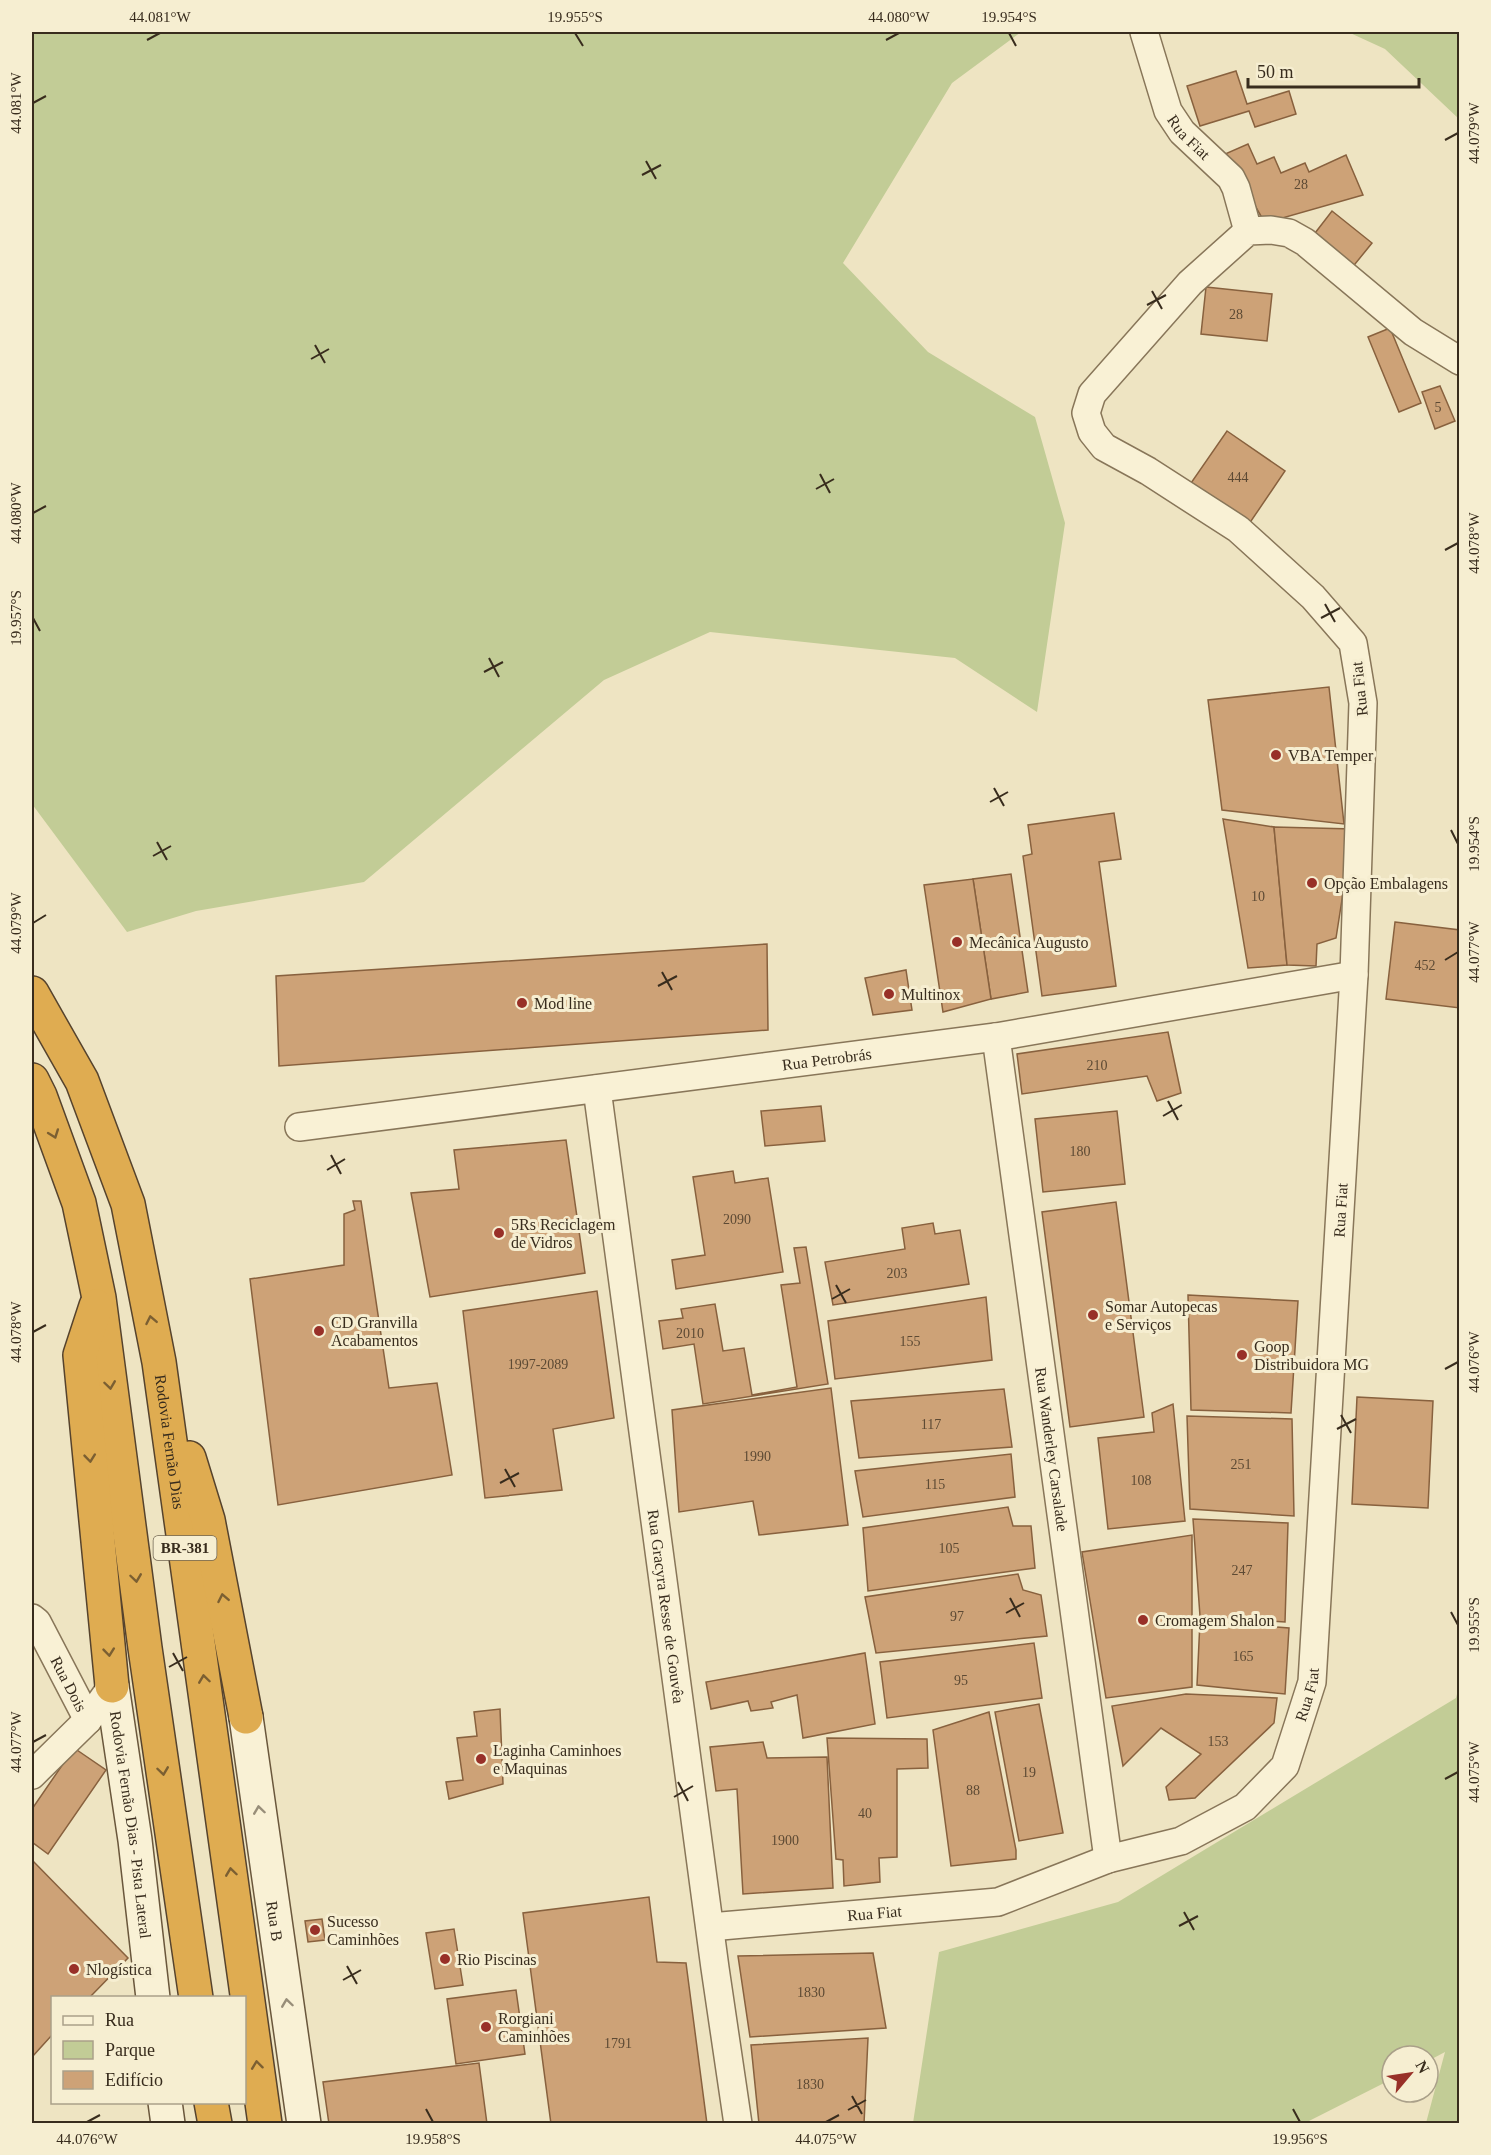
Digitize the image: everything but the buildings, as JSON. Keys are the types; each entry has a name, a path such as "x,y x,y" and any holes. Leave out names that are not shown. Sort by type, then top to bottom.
{"highway":[{"name":"Rodovia Fernão Dias","path":"32,993 82,1081 128,1204 159,1362 265,2124"},
{"name":"BR-381","path":"32,1080 79,1203 99,1298 145,1648 196,1996"},
{"path":"99,1298 80,1355 112,1686"},
{"path":"159,1362 208,1520 246,1717"},
{"path":"211,2104 215,2124"}],"street":[{"name":"Rua Fiat","path":"710,1927 998,1902 1108,1859 1181,1841 1245,1807 1285,1766 1312,1682 1354,975 1363,703 1353,643 1313,597 1238,529 1148,471 1104,447 1092,432 1086,413 1092,394 1190,283 1248,231 1231,178 1182,132 1168,111 1144,32"},
{"path":"1248,231 1271,230 1288,233 1305,242 1413,332 1460,361"},
{"name":"Rua Petrobrás","path":"299,1127 996,1037 1354,975"},
{"name":"Rua Wanderley Carsalade","path":"996,1037 1108,1859"},
{"name":"Rua Gracyra Resse de Gouvêa","path":"597,1089 738,2124"},
{"name":"Rua Dois","path":"32,1618 37,1622 88,1720"},
{"path":"32,1775 88,1720 112,1686"},
{"name":"Rodovia Fernão Dias - Pista Lateral","path":"112,1686 135,1840 153,1996"},
{"name":"Rua B","path":"246,1717 304,2124"},
{"path":"165,2104 168,2124"}],"green space":[{"path":"32,32 1021,32 952,83 843,263 928,352 1035,417 1065,523 1037,712 955,658 710,632 604,680 364,882 196,911 127,932 32,804"},
{"path":"1348,32 1459,32 1459,119 1385,49"},
{"path":"1459,1686 1459,2123 1426,2123 1431,2104 1440,2104 1440,2071 1445,2052 1440,2055 1440,2044 1380,2044 1380,2085 1305,2123 913,2123 939,1952 1118,1902 1456,1698"}],"place":[{"name":"VBA Temper","path":"1276,755"},
{"name":"Opção Embalagens","path":"1312,883"},
{"name":"Mecânica Augusto","path":"957,942"},
{"name":"Multinox","path":"889,994"},
{"name":"Mod line","path":"522,1003"},
{"name":"5Rs Reciclagem de Vidros","path":"499,1233"},
{"name":"Somar Autopecas e Serviços","path":"1093,1315"},
{"name":"CD Granvilla Acabamentos","path":"319,1331"},
{"name":"Goop Distribuidora MG","path":"1242,1355"},
{"name":"Cromagem Shalon","path":"1143,1620"},
{"name":"Laginha Caminhoes e Maquinas","path":"481,1759"},
{"name":"Sucesso Caminhões","path":"315,1930"},
{"name":"Rio Piscinas","path":"445,1959"},
{"name":"Nlogística","path":"74,1969"},
{"name":"Rorgiani Caminhões","path":"486,2027"}]}
